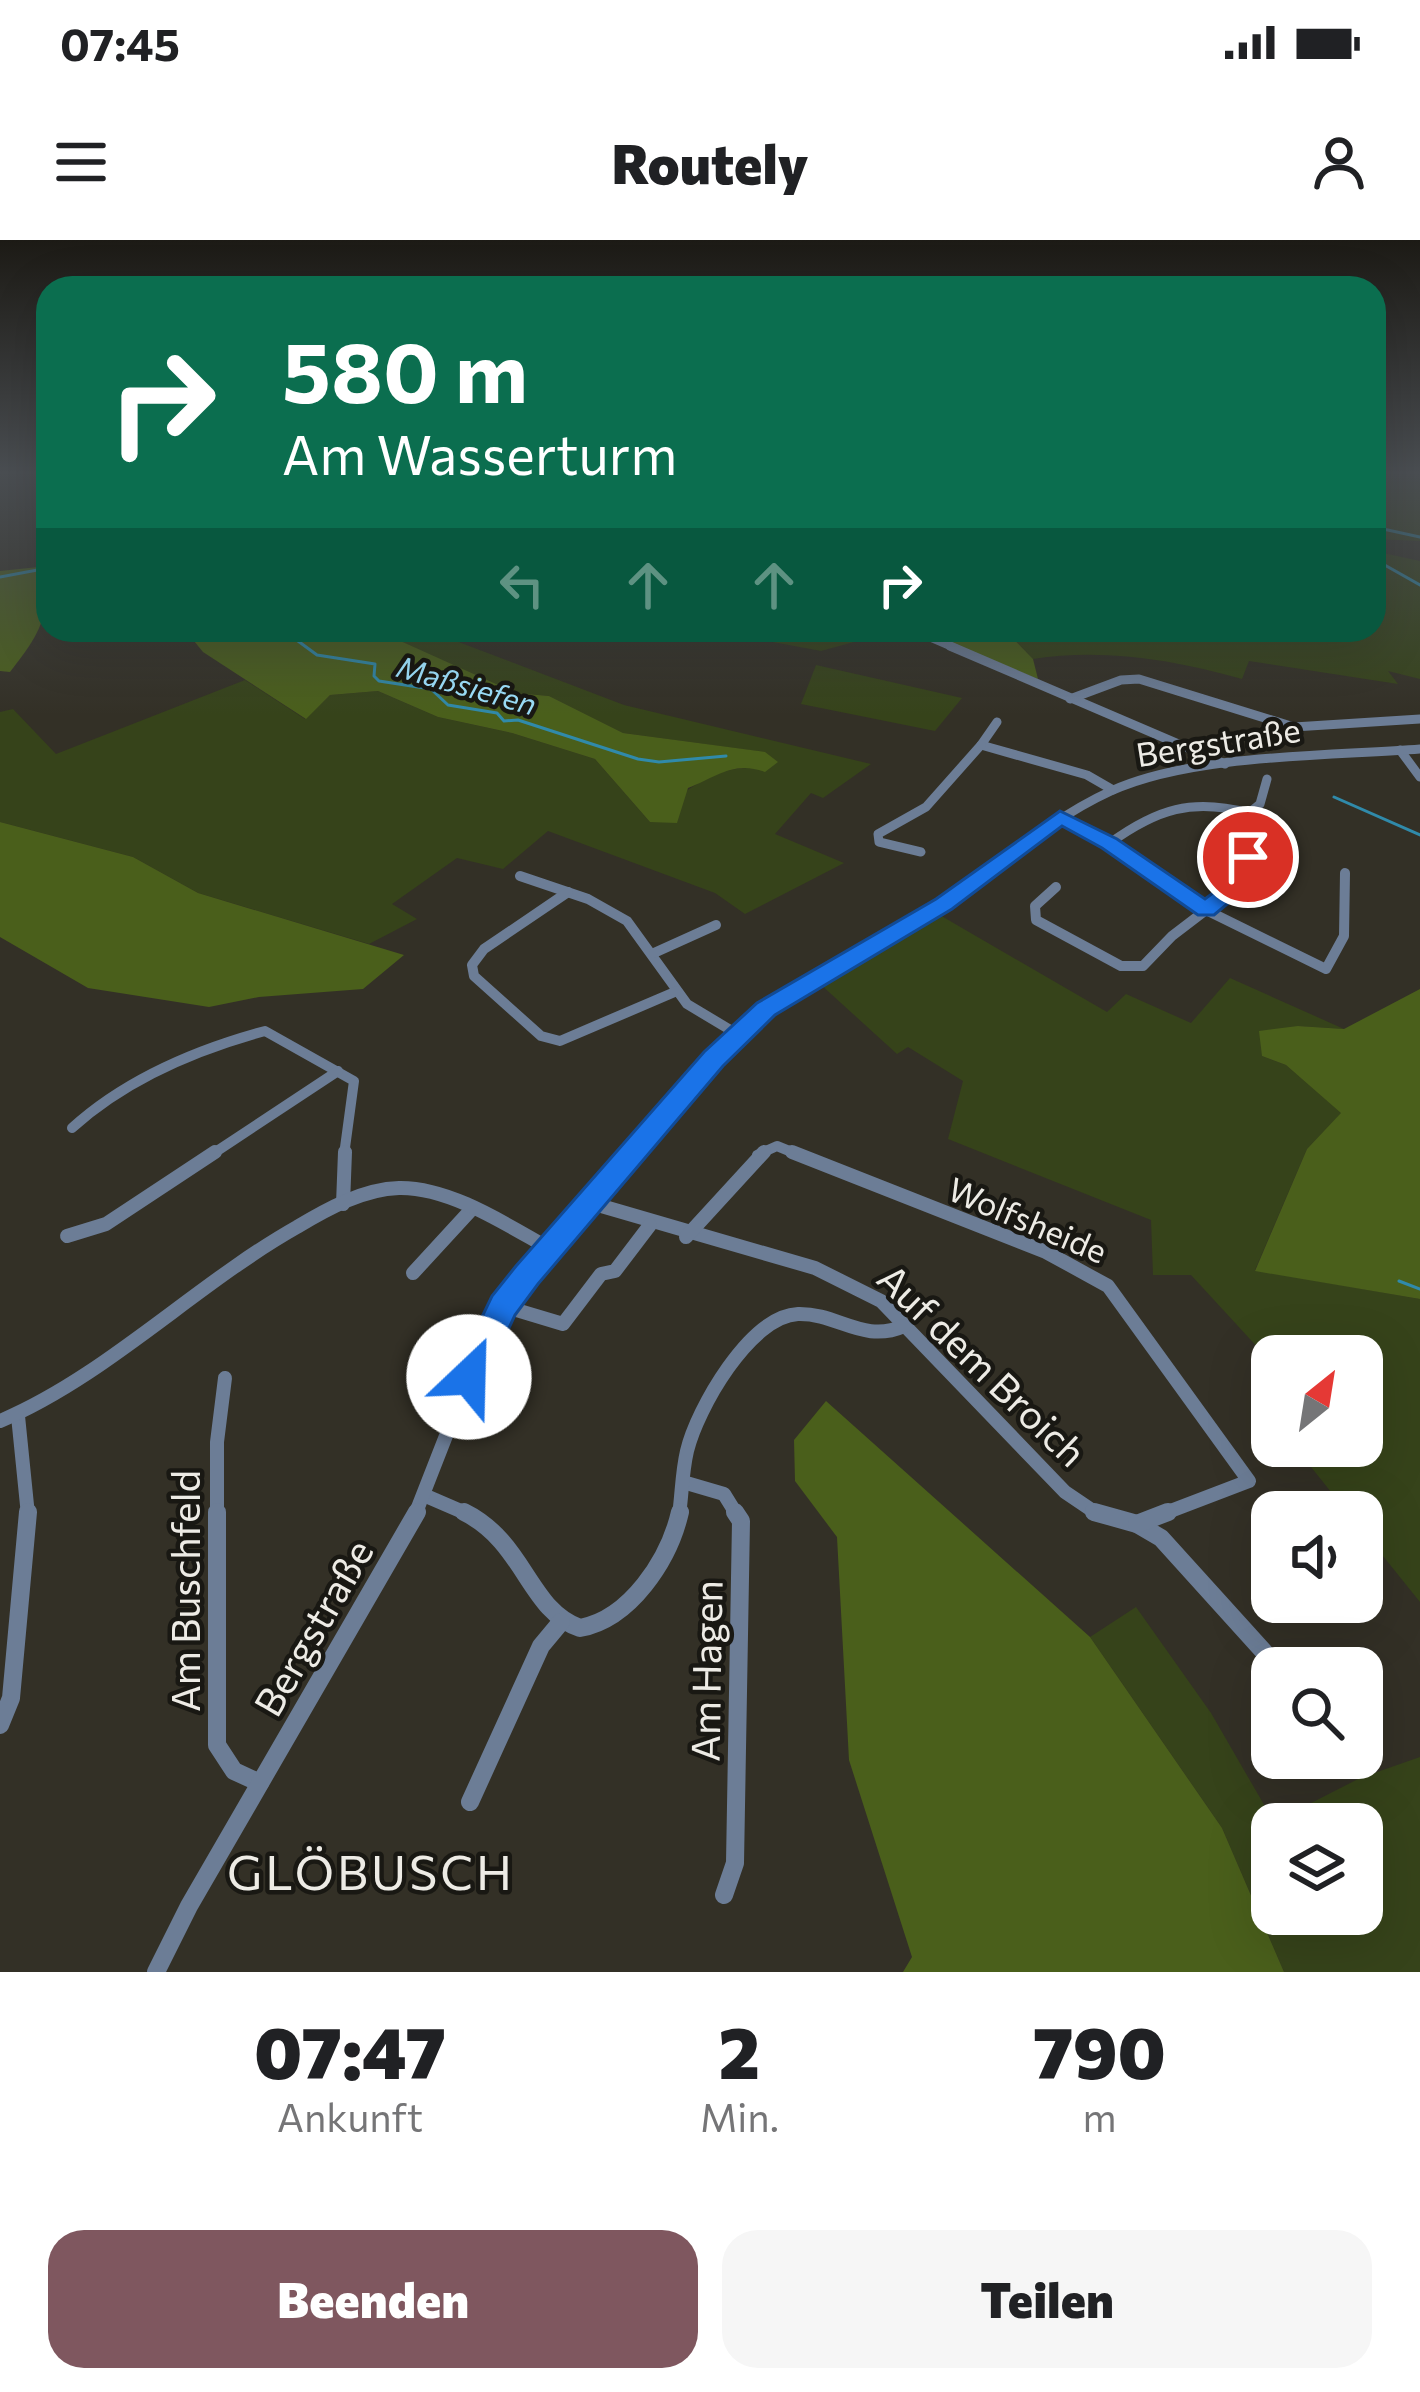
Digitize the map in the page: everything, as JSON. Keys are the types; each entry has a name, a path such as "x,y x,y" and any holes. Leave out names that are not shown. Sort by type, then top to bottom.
{"street":[{"path":"941,642 1226,765"},
{"path":"1070,699 1121,680 1139,679 1294,727 1420,719"},
{"path":"920,852 887,848 878,834 926,807 998,722"},
{"path":"981,745 1087,775 1113,790"},
{"name":"Bergstraße","path":"156,1972 426,1496 485,1338 503,1306 736,1034 788,994 944,904 1060,817 1113,790 1162,775 1226,765 1420,748"},
{"path":"1400,750 1416,782"},
{"path":"1249,813 1260,804 1267,779"},
{"path":"1056,887 1035,906 1036,920 1133,969 1143,966 1244,881 1255,824 1249,813 1210,803 1183,803 1150,814 1110,843"},
{"path":"1060,817 1110,843 1206,910 1326,968 1344,948 1347,936 1345,873"},
{"path":"520,876 568,892 627,921 677,991 701,1015 736,1034"},
{"path":"568,892 484,949 472,965 474,976 541,1036 560,1041 677,991"},
{"path":"654,953 716,926"},
{"path":"72,1128 155,1072 266,1031 354,1081 340,1187 343,1204"},
{"path":"67,1236 106,1224 338,1071"},
{"name":"Wolfsheide","path":"686,1237 758,1155 777,1146 1046,1252 1108,1286 1249,1481 1137,1524"},
{"path":"0,1725 11,1699 29,1503 9,1418 45,1402 248,1256 343,1204 400,1189 423,1190 550,1249"},
{"name":"Auf dem Broich","path":"591,1203 686,1237 843,1277 881,1301 1065,1492 1108,1519 1137,1524 1161,1538 1260,1647"},
{"path":"413,1273 470,1211"},
{"path":"503,1306 563,1324 601,1274 615,1271 650,1226"},
{"path":"426,1496 499,1534 561,1622 581,1630 605,1624 646,1580 674,1534 689,1443 748,1343 770,1322 805,1313 882,1337 904,1326"},
{"name":"Am Buschfeld","path":"225,1378 217,1442 218,1745 234,1771 260,1783"},
{"name":"Am Hagen","path":"683,1482 724,1494 741,1521 735,1863 724,1895"},
{"path":"470,1802 541,1646 561,1622"}],"green space":[{"path":"1386,554 1420,561 1420,679 1388,671 1398,684 1249,661 1242,679 1139,658 1033,659 1017,642 1386,642"},
{"path":"36,567 36,634 10,672 0,671 0,571"},
{"path":"195,642 403,642 516,693 549,696 623,733 765,752 778,762 765,772 734,769 688,788 677,823 650,822 595,759 512,733 438,717 378,691 330,695 306,719"},
{"path":"402,642 459,642 624,705 871,764 823,798 811,793 775,834 844,863 745,914 715,893 548,831 503,869 457,858 392,904 417,919 369,944 198,893 133,857 0,822 0,712 13,709 56,754 245,680 305,719 330,695 378,691 438,717 512,733 595,759 650,822 688,790 715,775 762,769 764,752 623,733 549,696 516,693"},
{"path":"773,642 854,642 821,651"},
{"path":"946,642 1017,642 1033,659 1038,679"},
{"path":"816,665 962,698 935,731 801,704"},
{"path":"0,822 133,857 198,893 404,955 363,989 259,997 209,1007 88,988 0,937"},
{"path":"938,914 1107,1012 1126,994 1191,1023 1230,978 1344,1029 1298,1026 1262,1056 1286,1065 1342,1113 1307,1149 1255,1270 1420,1299 1420,1602 1383,1556 1383,1491 1330,1491 1311,1467 1383,1467 1383,1335 1251,1335 1251,1340 1191,1275 1153,1275 1151,1220 948,1139 963,1081 908,1047 897,1054 819,983"},
{"path":"1420,989 1420,1299 1255,1271 1307,1149 1341,1113 1286,1065 1262,1056 1259,1031 1298,1026 1344,1029"},
{"path":"826,1401 1090,1637 1222,1828 1251,1895 1251,1935 1268,1935 1284,1972 903,1972 912,1957 849,1760 837,1537 795,1481 794,1440"},
{"path":"1136,1607 1211,1713 1263,1803 1251,1803 1251,1895 1222,1828 1090,1637"},
{"path":"1420,1757 1420,1972 1284,1972 1268,1935 1383,1935 1383,1803 1311,1803 1358,1779 1383,1779 1383,1770"}],"waterway":[{"path":"1386,566 1420,585"},
{"path":"0,577 36,570"},
{"name":"Maßsiefen","path":"299,642 317,655 375,664 374,676 379,681 431,689 448,705 497,713 504,721 518,720 638,759 659,762 726,756"},
{"path":"1334,797 1420,835"},
{"path":"1399,1281 1420,1289"}],"district":[{"name":"GLÖBUSCH","path":"371,1870"}],"route":[{"path":"469,1377 503,1306 527,1275 713,1059 766,1009 944,904 1060,817 1110,843 1206,910 1244,881 1248,857"}]}
